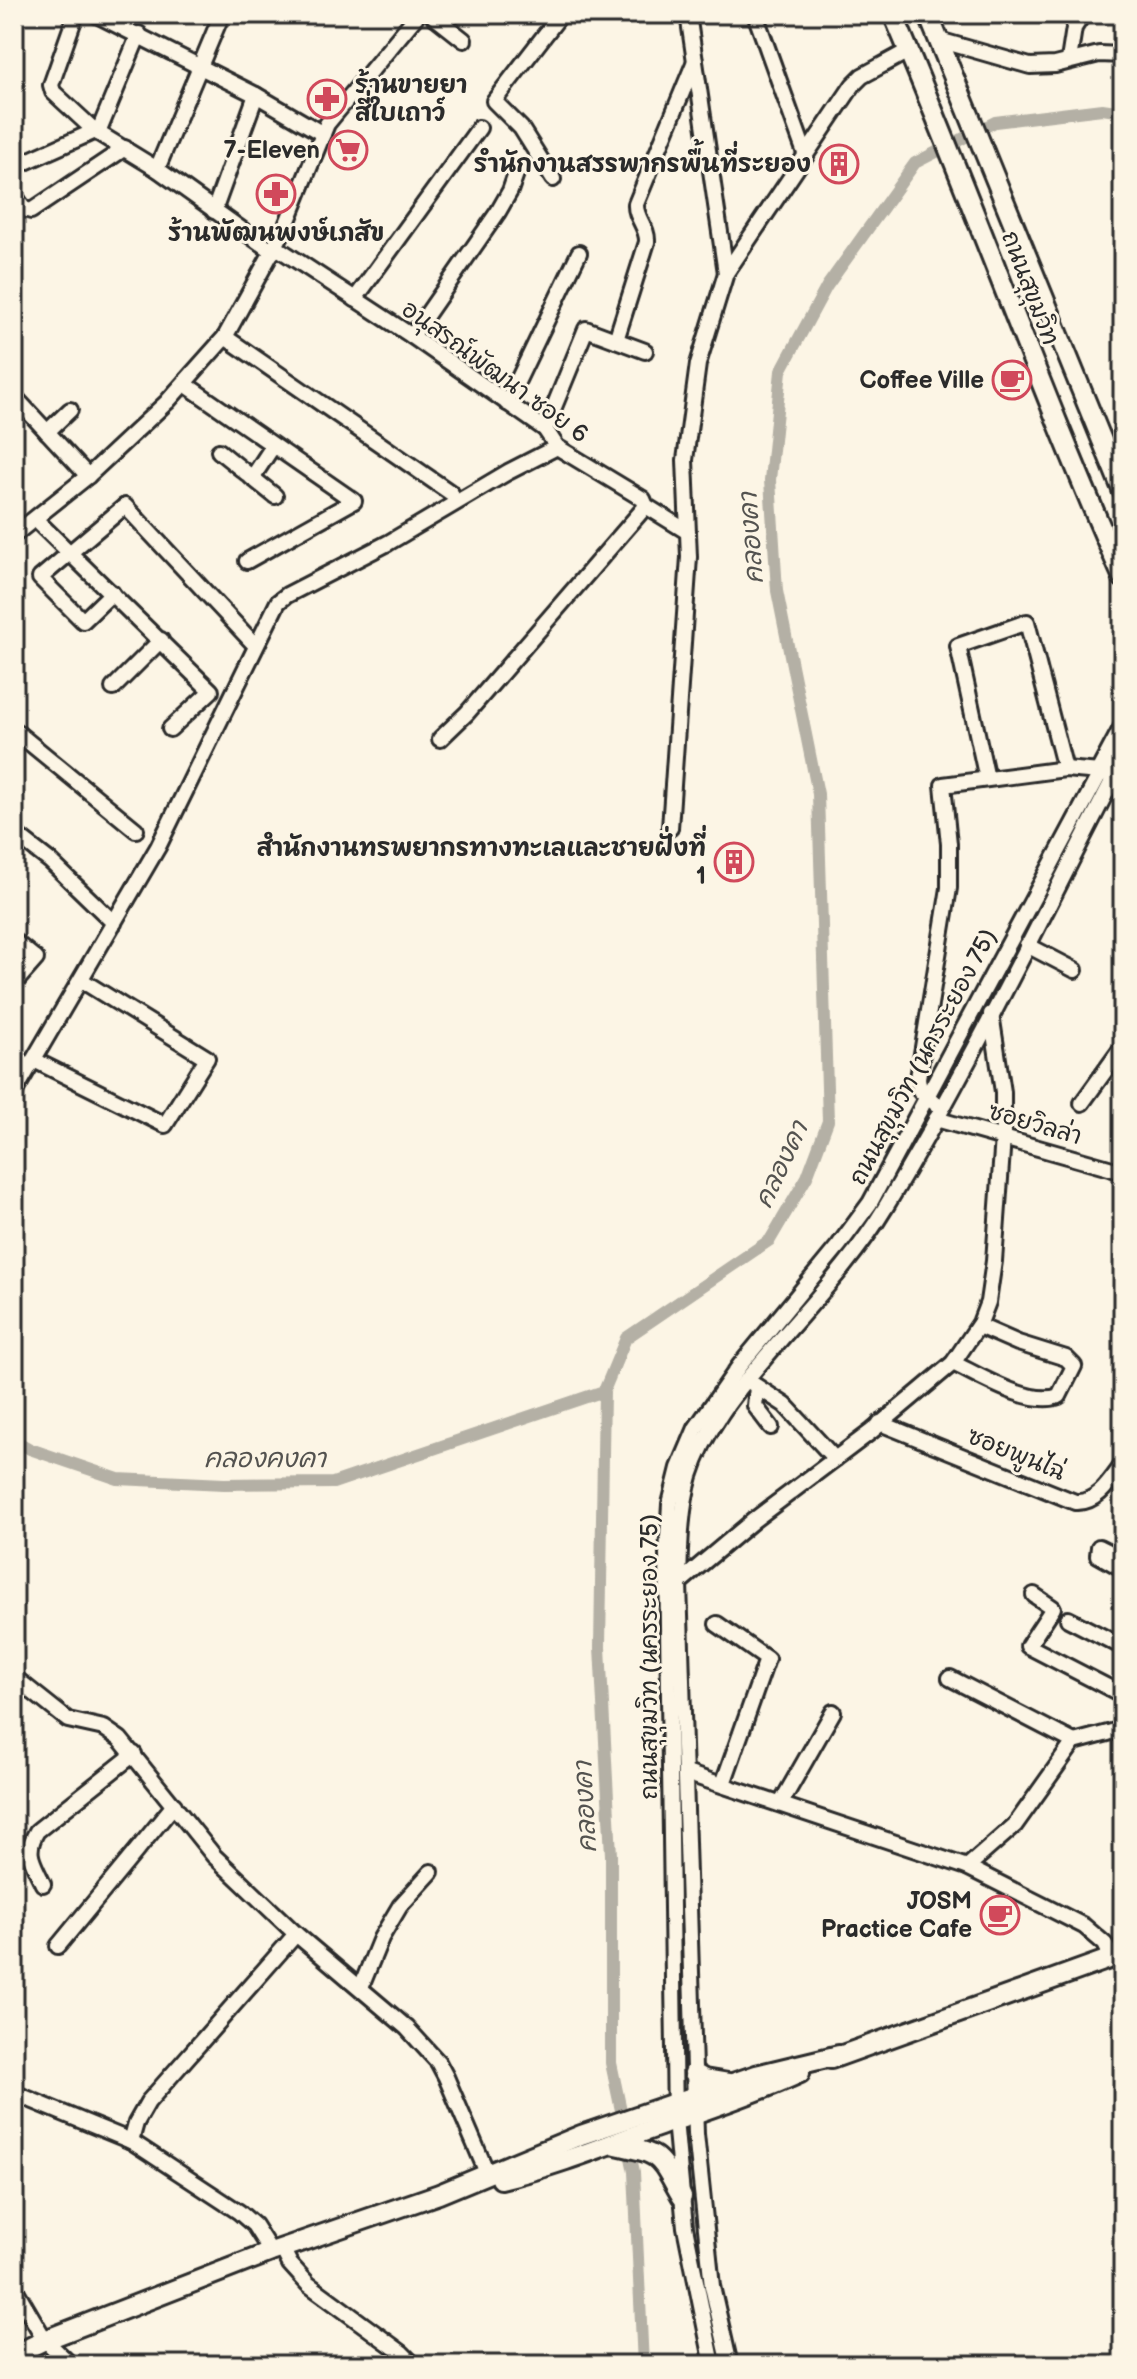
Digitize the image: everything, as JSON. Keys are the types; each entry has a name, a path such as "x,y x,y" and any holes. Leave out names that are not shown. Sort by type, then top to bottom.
{"main road":[{"name":"ถนนสุขุมวิท","path":"893,14 1084,490 1123,578"},
{"name":"ถนนสุขุมวิท","path":"928,14 1123,492"},
{"path":"1112,775 1123,729"},
{"path":"14,2355 276,2250 675,2111 759,2092 839,2055 1118,1956"},
{"path":"694,2105 732,2083 839,2055"},
{"path":"694,2073 704,2079 732,2083"},
{"path":"612,2144 650,2120"},
{"path":"439,2194 536,2171 585,2144 612,2144 646,2151 660,2159 682,2197"}],"street":[{"name":"อนุสรณ์พัฒนา ซอย 6","path":"76,14 51,85 53,92 97,132 157,169 274,250 412,336 545,429 557,447 643,499 646,506 688,532"},
{"path":"95,14 199,65 323,134"},
{"path":"157,169 222,14"},
{"path":"14,535 88,476 185,384 225,337 274,250 327,124 418,14"},
{"path":"431,14 464,40"},
{"path":"553,179 512,117 494,101 561,14"},
{"path":"688,14 726,273"},
{"path":"755,14 806,156"},
{"path":"1069,60 1074,28 1083,14"},
{"path":"14,167 97,132 139,34"},
{"path":"942,48 1030,66 1055,65 1099,54 1123,55"},
{"path":"670,828 689,557 685,460 690,410 698,364 726,273 858,80 912,59"},
{"path":"616,340 647,242 646,231 636,213 636,204 695,61"},
{"path":"214,211 256,95"},
{"path":"355,299 479,128"},
{"path":"14,195 24,209 31,211 125,148"},
{"path":"412,336 498,212 518,168"},
{"path":"507,403 579,253"},
{"path":"545,429 586,329 645,351"},
{"path":"225,337 451,493"},
{"path":"185,384 354,501 247,561"},
{"path":"14,396 88,476"},
{"path":"47,432 70,410"},
{"path":"252,478 273,446"},
{"path":"14,1093 158,847 273,609 287,595 388,543 508,472 557,447"},
{"path":"219,451 275,496"},
{"path":"112,593 83,621 40,578 125,506 255,645"},
{"path":"440,739 467,713 646,506"},
{"path":"35,519 211,691 170,729"},
{"path":"987,779 958,646 1027,622 1065,769"},
{"path":"113,688 161,640"},
{"path":"14,730 136,830"},
{"name":"ถนนสุขุมวิท (นครระยอง 75)","path":"730,2365 710,2273 694,2105 679,1583 683,1506 706,1436 752,1383 883,1211 1027,945 1112,775 1123,739"},
{"name":"ถนนสุขุมวิท (นครระยอง 75)","path":"713,2365 697,2296 682,2197 675,2111 667,1554 670,1504 679,1468 696,1428 718,1393 870,1203 1123,760"},
{"path":"928,1099 920,1091 918,1078 949,888 949,844 943,785 1065,769 1112,775"},
{"path":"14,833 50,861 114,923"},
{"path":"14,941 36,959 14,984"},
{"path":"1027,945 1075,970"},
{"path":"34,1060 165,1125 207,1058 81,980"},
{"path":"679,1583 953,1363 979,1326 988,1302 994,1261 1003,1137 1003,1092 991,1014"},
{"path":"1082,1103 1123,1046"},
{"name":"ซอยวิลล่า","path":"928,1099 938,1113 1003,1137 1123,1172"},
{"path":"953,1363 1020,1394 1048,1400 1059,1396 1074,1366 1066,1358 1018,1343 979,1326"},
{"path":"752,1383 755,1406 771,1427"},
{"path":"752,1383 785,1405 835,1459"},
{"name":"ซอยพูนไฉ่","path":"880,1423 1080,1502 1090,1501 1096,1496 1123,1465"},
{"path":"1123,1559 1099,1547 1098,1555 1123,1569"},
{"path":"1034,1595 1053,1608 1028,1646 1123,1695"},
{"path":"1068,1619 1123,1647"},
{"path":"717,1624 767,1659 723,1784"},
{"path":"14,1677 68,1720 113,1733 134,1754 214,1856 296,1934 407,2028 438,2062 455,2093 488,2175"},
{"path":"950,1678 1074,1742"},
{"path":"781,1803 833,1712"},
{"path":"967,1867 1015,1825 1074,1742 1123,1729"},
{"path":"43,1884 29,1845 37,1831 134,1754"},
{"path":"686,1773 967,1867 1084,1926 1118,1956"},
{"path":"58,1946 174,1805"},
{"path":"361,1987 381,1938 400,1906 431,1872"},
{"path":"131,2141 136,2123 148,2102 296,1934"},
{"path":"14,2093 131,2141 239,2212 308,2284 414,2365"},
{"path":"14,2287 45,2340 71,2365"}],"waterway":[{"name":"คลองคา","path":"643,2365 634,2172 611,2063 611,1855 600,1647 604,1391 626,1338 770,1240 807,1177 828,1121 818,794 777,591 770,480 781,371 827,286 915,163 995,122 1102,109 1123,112"},
{"name":"คลองคงคา","path":"14,1440 30,1449 118,1479 224,1484 333,1483 604,1391"}],"place":[{"name":"ร้านขายยา สี่ใบเถาว์","path":"327,99"},
{"name":"7-Eleven","path":"348,150"},
{"name":"รำนักงานสรรพากรพื้นที่ระยอง","path":"839,164"},
{"name":"ร้านพัฒนพงษ์เภสัข","path":"276,194"},
{"name":"Coffee Ville","path":"1012,380"},
{"name":"สำนักงานทรพยากรทางทะเลและชายฝั่งที่ 1","path":"734,862"},
{"name":"JOSM Practice Cafe","path":"1000,1915"}]}
